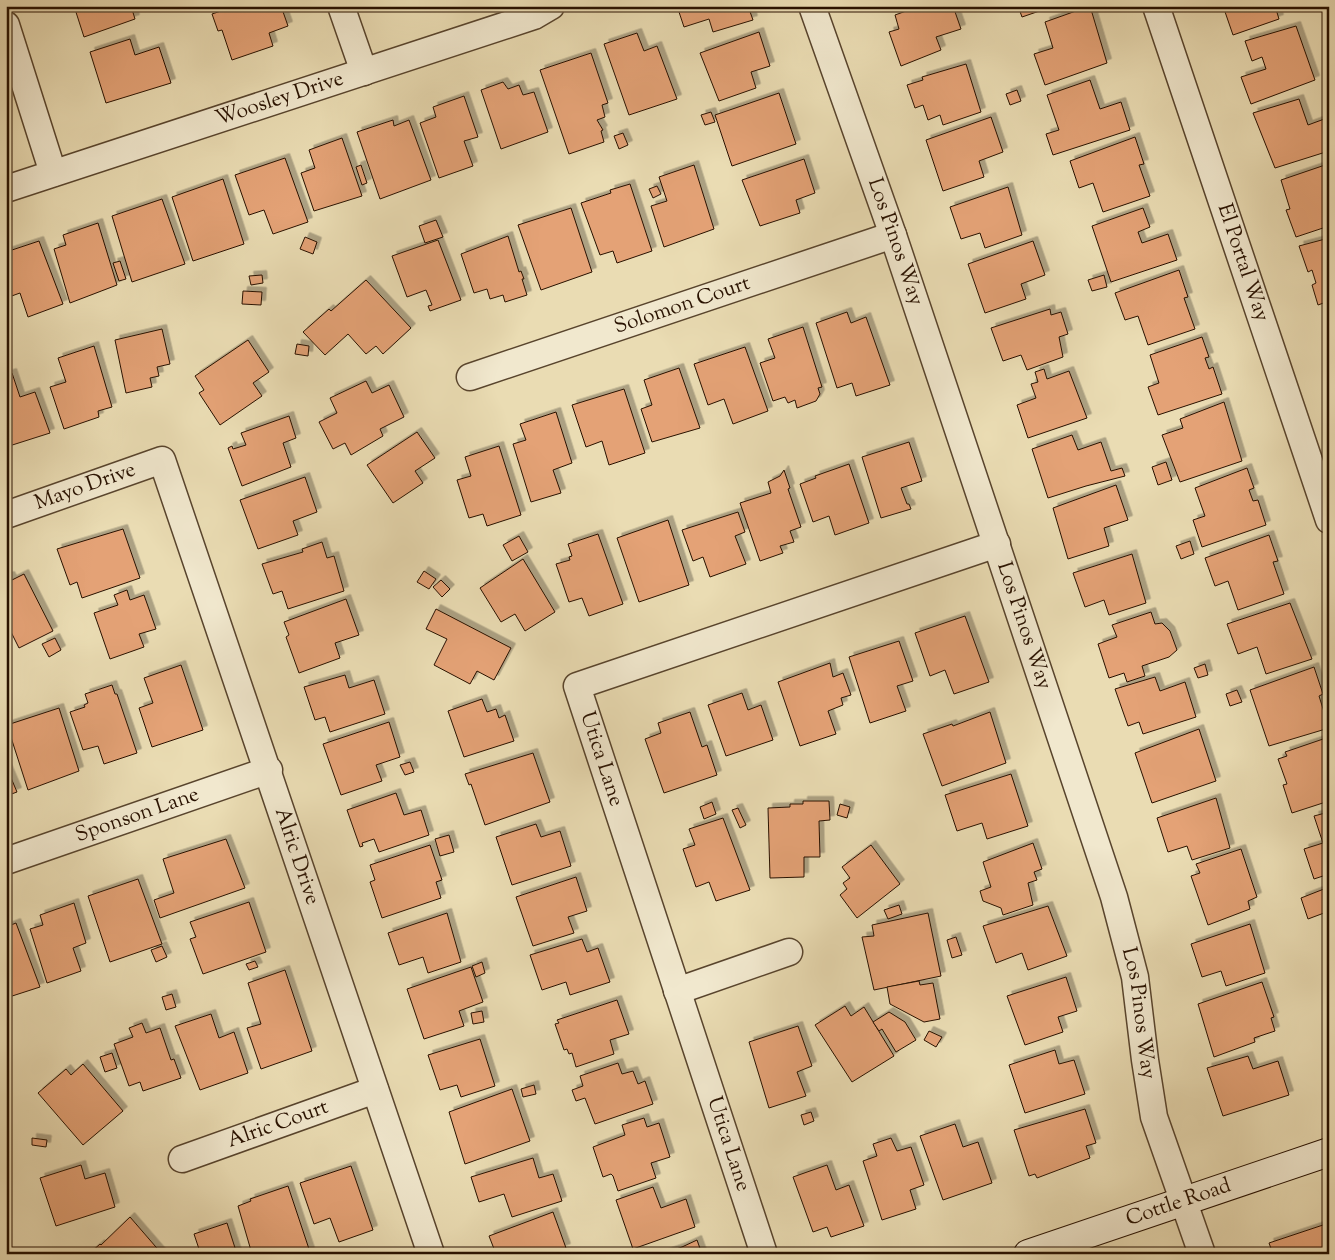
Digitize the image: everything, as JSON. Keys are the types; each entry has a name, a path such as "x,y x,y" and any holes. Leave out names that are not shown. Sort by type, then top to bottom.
{"street":[{"path":"341,6 364,72"},
{"name":"Woosley Drive","path":"6,189 534,16 551,6"},
{"name":"Los Pinos Way","path":"812,6 893,235 1114,898 1134,977 1144,1060 1154,1117 1202,1254"},
{"name":"El Portal Way","path":"1156,6 1329,520"},
{"path":"6,25 53,173"},
{"name":"Solomon Court","path":"470,377 893,235"},
{"name":"Mayo Drive","path":"6,514 162,460"},
{"name":"Alric Drive","path":"162,460 269,770 431,1254"},
{"name":"Utica Lane","path":"764,1254 577,686 997,544"},
{"name":"Sponson Lane","path":"6,861 269,770"},
{"path":"677,991 789,952"},
{"name":"Alric Court","path":"182,1159 375,1090"},
{"name":"Cottle Road","path":"1028,1254 1329,1152"}],"building":[{"path":"74,6 131,6 135,19 84,37"},
{"path":"236,6 281,6 288,26 269,33 273,46 232,60 222,30 218,31 212,14"},
{"path":"677,6 748,6 753,20 713,32 709,19 684,27"},
{"path":"920,6 953,6 961,29 936,37 941,50 901,66 889,32 899,29 895,15"},
{"path":"1018,6 1054,6 1022,17"},
{"path":"1090,6 1107,63 1045,85 1034,54 1053,48 1045,22"},
{"path":"1223,6 1275,6 1279,19 1233,35"},
{"path":"1296,26 1315,80 1251,104 1241,77 1266,69 1262,57 1252,61 1245,41"},
{"path":"759,32 770,66 751,72 756,88 719,101 700,53"},
{"path":"637,33 644,51 657,46 677,99 629,115 604,44"},
{"path":"130,39 135,55 159,47 171,83 106,103 90,52"},
{"path":"591,53 608,103 602,105 605,117 597,120 603,130 601,131 604,142 569,154 540,70"},
{"path":"966,64 981,112 943,125 940,115 928,120 923,105 915,108 907,85 923,80 922,77"},
{"path":"1090,80 1100,109 1121,102 1130,130 1053,155 1046,134 1059,130 1047,95"},
{"path":"503,82 508,89 519,85 523,95 534,92 548,132 501,149 481,90"},
{"path":"1017,90 1021,101 1010,105 1006,94"},
{"path":"779,93 796,144 732,166 715,115"},
{"path":"464,96 478,137 464,141 473,166 439,178 420,123 436,117 433,107"},
{"path":"1299,99 1308,125 1327,118 1329,151 1275,168 1253,113"},
{"path":"711,112 715,122 705,125 701,115"},
{"path":"991,117 1003,152 979,161 984,177 943,191 926,140"},
{"path":"393,120 394,126 409,120 431,180 380,199 357,132"},
{"path":"623,133 628,145 619,149 614,136"},
{"path":"1135,137 1144,164 1139,165 1150,196 1103,212 1093,183 1079,188 1070,161"},
{"path":"342,138 362,196 314,211 301,173 315,168 309,150"},
{"path":"285,158 308,222 273,234 264,210 249,215 235,175"},
{"path":"804,159 815,193 796,200 800,213 760,226 742,180"},
{"path":"1328,164 1329,226 1296,237 1286,210 1290,209 1281,180"},
{"path":"361,165 367,183 362,185 356,167"},
{"path":"694,165 714,229 664,247 651,206 667,201 659,177"},
{"path":"223,179 244,244 193,261 172,197"},
{"path":"630,184 652,251 617,263 613,251 600,255 581,203 611,193 610,190"},
{"path":"657,186 661,194 653,198 649,189"},
{"path":"1008,187 1022,235 985,248 980,233 961,239 950,207"},
{"path":"162,199 185,264 132,282 112,216"},
{"path":"571,208 592,272 541,290 518,225"},
{"path":"1143,208 1150,227 1138,232 1142,243 1168,234 1177,260 1111,282 1092,226"},
{"path":"436,220 443,237 425,243 419,226"},
{"path":"98,223 117,285 70,303 54,249 66,245 63,235"},
{"path":"508,236 519,272 521,271 524,279 522,279 527,295 505,302 503,295 490,299 487,289 474,293 461,254"},
{"path":"305,237 317,242 313,254 300,249"},
{"path":"1329,238 1329,301 1318,305 1312,285 1316,283 1312,270 1308,272 1299,246"},
{"path":"438,240 461,300 430,311 428,306 432,305 426,290 407,297 392,256"},
{"path":"39,241 63,304 28,317 20,293 6,298 6,252"},
{"path":"1033,241 1045,275 1021,284 1026,299 985,313 968,264"},
{"path":"120,261 126,279 119,281 113,263"},
{"path":"1179,270 1188,297 1184,298 1195,329 1148,345 1138,316 1125,320 1115,293"},
{"path":"262,275 263,283 251,285 249,276"},
{"path":"1104,275 1107,287 1092,291 1088,280"},
{"path":"366,280 411,328 383,354 376,346 366,354 348,334 325,355 303,332 329,309 331,311"},
{"path":"243,291 262,292 261,305 242,304"},
{"path":"1050,309 1051,315 1061,312 1068,334 1059,337 1063,357 1027,370 1021,355 1003,361 991,328"},
{"path":"847,312 851,323 866,317 890,385 856,396 852,383 837,388 816,323"},
{"path":"803,327 822,387 818,388 820,394 816,401 797,408 795,400 788,403 785,397 773,401 760,363 775,358 768,339"},
{"path":"162,329 170,364 157,367 159,376 150,378 152,387 126,393 115,340"},
{"path":"1202,337 1209,357 1205,358 1209,369 1213,367 1222,394 1158,415 1148,387 1159,383 1150,355"},
{"path":"248,340 269,372 253,383 262,396 220,425 199,393 204,390 195,376"},
{"path":"297,344 309,346 308,356 295,354"},
{"path":"94,346 112,407 98,411 99,417 64,429 50,387 66,382 58,358"},
{"path":"745,347 768,411 733,424 724,399 708,405 694,364"},
{"path":"679,368 700,428 652,442 641,409 652,405 644,380"},
{"path":"1044,369 1047,379 1069,371 1087,418 1028,438 1017,405 1036,398 1031,384 1038,382 1035,372"},
{"path":"12,373 20,397 35,392 50,433 6,447 6,375"},
{"path":"366,381 372,393 389,385 404,417 380,429 383,436 351,455 345,443 333,449 319,422 337,413 330,398"},
{"path":"624,389 645,453 609,465 602,441 586,447 572,405"},
{"path":"1224,402 1242,461 1180,482 1162,435 1183,428 1180,419"},
{"path":"556,412 572,463 553,470 561,493 531,502 513,444 526,440 520,424"},
{"path":"289,416 296,438 283,443 291,467 242,486 228,448 232,446 233,449 246,445 241,433"},
{"path":"417,432 435,458 415,471 423,483 393,503 367,465"},
{"path":"1072,435 1078,450 1101,442 1111,471 1122,468 1125,476 1048,498 1032,449"},
{"path":"909,442 922,481 901,488 911,509 881,518 862,457"},
{"path":"499,446 521,515 487,526 483,514 469,518 457,480 471,476 465,457"},
{"path":"1166,462 1172,480 1158,485 1152,467"},
{"path":"849,464 869,523 835,535 829,516 813,522 800,484 816,478 815,476"},
{"path":"1247,468 1254,488 1249,490 1253,501 1258,500 1266,525 1202,547 1193,520 1205,516 1195,488"},
{"path":"784,470 790,488 788,489 801,527 790,531 794,542 780,546 783,553 760,561 740,503 771,493 768,482 780,476"},
{"path":"305,477 317,512 293,521 298,535 258,549 240,500"},
{"path":"1116,485 1128,520 1104,528 1109,546 1068,559 1053,508"},
{"path":"738,512 745,532 735,536 746,564 710,577 703,557 693,561 682,530"},
{"path":"668,520 689,585 639,602 617,538"},
{"path":"123,529 140,578 82,598 77,582 70,585 57,549"},
{"path":"598,534 623,604 589,616 582,598 569,602 556,564 570,560 569,557 572,556 568,544"},
{"path":"1269,535 1278,561 1273,562 1284,594 1238,610 1228,581 1215,586 1205,558"},
{"path":"519,536 528,552 512,561 503,545"},
{"path":"1190,541 1194,554 1181,559 1176,546"},
{"path":"322,542 327,558 334,556 344,591 288,609 282,591 273,594 262,564 303,552 302,549"},
{"path":"1132,554 1146,603 1109,615 1104,600 1085,607 1073,573"},
{"path":"523,559 555,612 525,631 515,614 501,622 480,588"},
{"path":"424,571 436,579 429,589 417,582"},
{"path":"24,574 53,631 19,648 8,626 6,627 6,577 10,576 12,580"},
{"path":"441,580 450,589 442,597 433,587"},
{"path":"127,590 130,600 144,595 156,629 139,634 144,647 110,659 94,613 118,605 114,595"},
{"path":"346,599 359,635 335,643 340,658 299,673 286,637 289,635 284,622"},
{"path":"1290,603 1312,659 1266,674 1257,647 1238,654 1227,624"},
{"path":"436,609 511,648 494,680 477,671 470,684 434,665 447,639 426,629"},
{"path":"1151,612 1155,624 1162,623 1170,631 1177,650 1169,657 1142,666 1145,676 1127,682 1124,673 1109,678 1098,644 1117,637 1112,625"},
{"path":"965,616 989,682 954,694 945,670 930,676 915,633"},
{"path":"55,638 61,650 49,657 42,644"},
{"path":"899,641 913,681 897,686 906,711 870,723 849,657"},
{"path":"830,663 833,677 843,673 851,695 841,698 843,705 828,711 836,734 800,746 778,682"},
{"path":"1205,664 1208,675 1198,678 1194,668"},
{"path":"181,665 203,730 152,747 139,708 153,703 144,678"},
{"path":"1314,667 1323,694 1319,696 1329,728 1269,746 1250,690"},
{"path":"345,675 349,688 374,680 385,714 330,732 325,717 315,720 304,687"},
{"path":"1155,677 1160,691 1185,682 1196,717 1143,734 1139,722 1128,726 1115,689"},
{"path":"112,685 115,694 117,694 137,753 104,764 98,746 83,750 70,712 85,707 84,705 88,703 85,694"},
{"path":"1237,690 1242,702 1230,706 1226,694"},
{"path":"742,693 748,710 761,705 773,740 726,756 708,705"},
{"path":"482,699 487,712 496,709 499,718 505,715 514,741 464,757 448,711"},
{"path":"59,708 79,771 28,790 7,725"},
{"path":"690,712 702,747 707,745 717,775 664,793 645,739 661,733 658,723"},
{"path":"990,712 1006,763 942,786 923,734 952,724 953,726"},
{"path":"389,722 400,757 376,765 382,781 341,795 323,744"},
{"path":"1199,729 1216,781 1152,803 1135,753"},
{"path":"1329,737 1329,801 1292,813 1283,785 1287,784 1278,759 1287,756 1285,752"},
{"path":"533,753 550,802 485,825 471,784 469,785 465,774"},
{"path":"410,762 414,772 405,775 400,765"},
{"path":"6,766 17,792 6,796"},
{"path":"1011,774 1028,826 987,839 982,823 957,831 945,795"},
{"path":"396,793 404,815 421,810 429,835 379,852 374,839 362,843 363,846 360,847 347,810"},
{"path":"1216,798 1230,848 1192,860 1187,846 1168,852 1157,818"},
{"path":"803,801 829,801 830,820 819,821 820,857 804,857 804,877 770,878 768,808 790,807 790,804 803,804"},
{"path":"712,802 716,814 704,819 700,807"},
{"path":"840,804 850,807 847,818 837,815"},
{"path":"738,808 746,825 740,828 732,810"},
{"path":"1329,812 1329,874 1314,879 1304,849 1323,843 1314,816"},
{"path":"723,818 750,890 716,901 709,882 696,887 683,849 695,845 689,829"},
{"path":"536,824 541,837 560,831 571,866 512,885 496,837"},
{"path":"449,835 454,852 440,856 435,839"},
{"path":"226,839 245,888 160,918 154,900 174,893 163,859"},
{"path":"1033,843 1042,869 1034,872 1037,880 1028,883 1033,905 1003,915 1001,908 983,901 980,891 991,887 983,862"},
{"path":"430,845 442,880 436,882 441,898 382,918 370,882 375,880 370,865"},
{"path":"871,845 900,884 857,918 840,895 847,889 843,883 850,878 842,867"},
{"path":"1241,849 1257,897 1248,901 1250,909 1208,925 1191,876 1200,873 1196,864"},
{"path":"576,877 587,911 568,917 574,933 533,946 516,897"},
{"path":"138,879 162,944 110,962 88,896"},
{"path":"1329,887 1329,926 1324,913 1308,919 1301,898"},
{"path":"249,902 266,952 203,974 190,939 196,937 190,922"},
{"path":"74,903 86,943 73,948 81,971 47,983 30,929 43,925 40,915"},
{"path":"899,905 902,914 888,919 884,910"},
{"path":"1048,906 1067,956 1028,970 1022,953 996,963 983,926"},
{"path":"447,913 461,962 428,973 423,957 399,965 388,933"},
{"path":"928,913 941,976 874,990 862,937 874,936 872,925"},
{"path":"16,923 40,987 6,998 6,927"},
{"path":"1250,924 1265,973 1226,986 1221,971 1202,977 1191,944"},
{"path":"956,937 962,955 952,958 947,940"},
{"path":"582,939 587,952 598,948 610,982 570,995 566,982 542,990 530,955"},
{"path":"162,946 167,957 156,962 151,950"},
{"path":"255,961 258,967 249,970 246,964"},
{"path":"482,962 485,973 476,977 472,966"},
{"path":"471,967 483,1002 459,1011 464,1026 424,1039 407,989"},
{"path":"285,970 312,1051 261,1069 247,1028 261,1024 248,983"},
{"path":"1066,977 1077,1011 1058,1017 1063,1032 1025,1045 1007,996"},
{"path":"919,981 920,985 933,983 940,1019 924,1022 890,1004 887,987"},
{"path":"1262,982 1274,1017 1271,1018 1275,1031 1254,1038 1255,1042 1214,1057 1198,1004"},
{"path":"172,994 176,1007 166,1010 162,997"},
{"path":"617,1000 629,1034 610,1040 614,1054 576,1067 572,1053 569,1054 567,1049 564,1050 555,1024 559,1023 557,1020"},
{"path":"845,1006 851,1016 864,1007 894,1056 852,1082 815,1025"},
{"path":"482,1011 484,1022 473,1024 471,1013"},
{"path":"889,1012 905,1022 916,1040 896,1052 882,1029 879,1031 873,1022"},
{"path":"211,1014 219,1038 234,1032 248,1073 200,1090 175,1026"},
{"path":"142,1023 146,1033 160,1028 171,1060 174,1059 181,1078 143,1091 140,1082 129,1086 114,1044 133,1037 129,1028"},
{"path":"798,1026 812,1066 797,1072 806,1096 769,1108 749,1042"},
{"path":"929,1031 942,1037 936,1047 924,1040"},
{"path":"480,1039 495,1086 461,1097 457,1085 440,1090 428,1055"},
{"path":"1055,1050 1059,1064 1074,1060 1085,1094 1025,1113 1009,1065"},
{"path":"112,1053 117,1068 105,1072 100,1057"},
{"path":"1248,1056 1253,1069 1278,1061 1289,1095 1223,1116 1207,1068"},
{"path":"618,1063 622,1074 633,1071 638,1084 645,1081 653,1104 595,1124 585,1098 576,1101 572,1090 583,1086 580,1076"},
{"path":"83,1064 123,1111 83,1145 38,1093 66,1069 71,1075"},
{"path":"534,1085 536,1094 523,1097 521,1089"},
{"path":"512,1089 530,1141 465,1164 449,1112"},
{"path":"1085,1109 1096,1143 1086,1146 1090,1158 1037,1178 1035,1174 1029,1176 1014,1130"},
{"path":"811,1112 814,1121 804,1125 801,1115"},
{"path":"644,1118 647,1127 659,1123 670,1157 651,1163 656,1178 618,1191 611,1174 603,1177 593,1147 625,1135 622,1125"},
{"path":"955,1124 963,1147 978,1142 992,1183 943,1200 920,1136"},
{"path":"32,1138 47,1140 46,1147 32,1145"},
{"path":"891,1138 897,1151 911,1147 924,1185 910,1190 916,1209 882,1220 863,1161 877,1156 873,1144"},
{"path":"533,1158 539,1178 553,1174 562,1201 512,1217 504,1194 479,1202 471,1177"},
{"path":"81,1165 85,1179 105,1173 115,1207 56,1226 40,1178"},
{"path":"827,1165 836,1190 849,1185 864,1226 831,1237 827,1227 813,1232 793,1177"},
{"path":"351,1166 373,1230 339,1242 330,1218 314,1224 300,1183"},
{"path":"288,1186 310,1252 252,1254 238,1206 251,1201 250,1199"},
{"path":"653,1187 661,1208 686,1199 695,1227 633,1249 616,1200"},
{"path":"553,1212 566,1248 549,1254 496,1254 489,1236"},
{"path":"130,1217 162,1254 89,1254 101,1245"},
{"path":"227,1223 237,1254 196,1254 200,1252 194,1234"},
{"path":"1329,1223 1329,1254 1273,1254 1269,1243"},
{"path":"697,1240 702,1254 662,1254 682,1247"}]}
